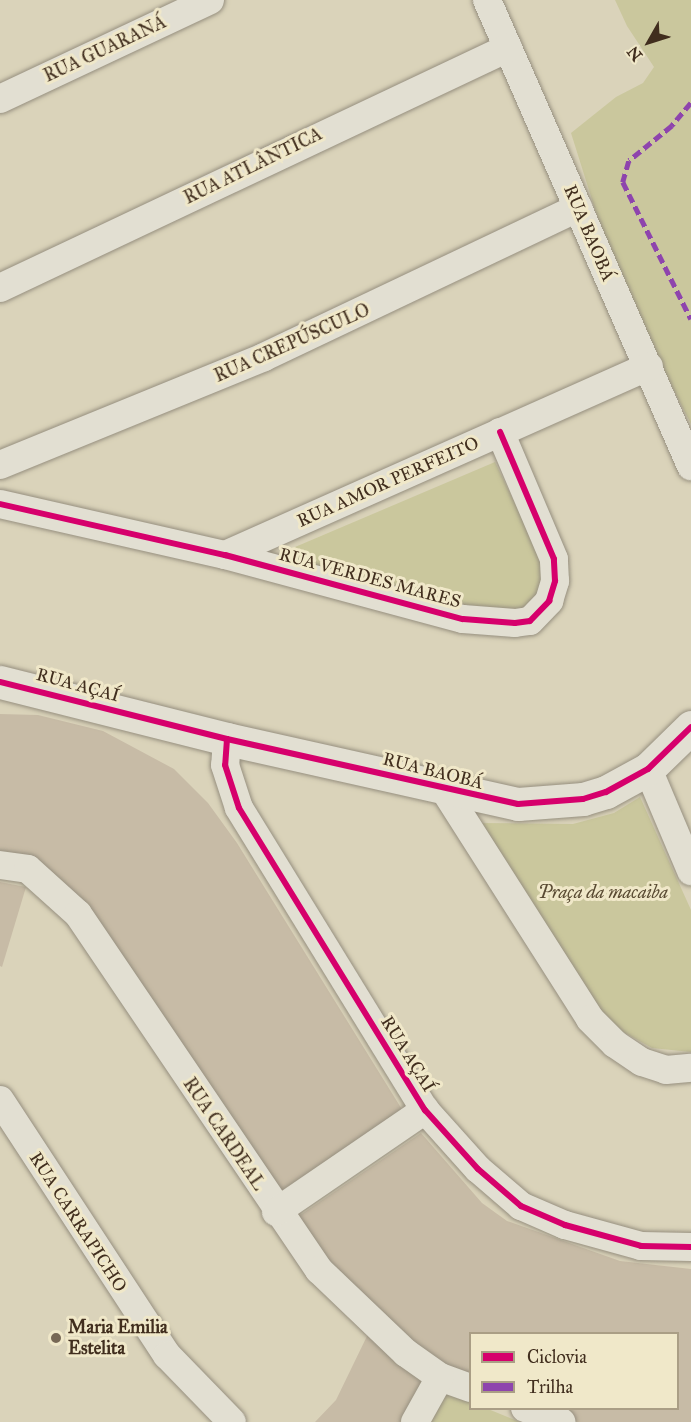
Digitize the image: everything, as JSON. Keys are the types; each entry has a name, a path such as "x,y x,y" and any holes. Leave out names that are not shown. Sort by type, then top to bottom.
{"street":[{"name":"RUA GUARANÁ","path":"0,99 210,0"},
{"name":"RUA BAOBÁ","path":"487,0 650,366 691,466"},
{"name":"RUA ATLÂNTICA","path":"0,288 508,48"},
{"name":"RUA CREPÚSCULO","path":"0,465 264,357 578,208"},
{"name":"RUA AMOR PERFEITO","path":"225,555 650,366"},
{"name":"RUA VERDES MARES","path":"0,504 225,555 463,618 514,623 530,621 549,601 555,581 554,559 500,432"},
{"name":"RUA AÇAÍ","path":"1,675 148,719"},
{"name":"RUA BAOBÁ","path":"148,719 445,791 518,804 583,800 606,792 648,769 691,727"},
{"name":"RUA AÇAÍ","path":"227,739 225,765 239,808 425,1110 478,1169 521,1206 605,1239 641,1246 691,1248"},
{"path":"648,769 691,871"},
{"name":"RUA BAOBÁ","path":"445,791 590,1018 615,1044 642,1062 666,1070 691,1068"},
{"name":"RUA CARDEAL","path":"0,865 28,869 78,914 276,1212 319,1270 406,1353 440,1377 469,1387"},
{"name":"RUA CARRAPICHO","path":"0,1100 167,1355 232,1422"},
{"name":"RUA AÇAÍ","path":"276,1212 425,1110"},
{"path":"415,1422 440,1377"},
{"path":"530,1410 559,1421"}],"green space":[{"path":"615,0 691,0 691,424 643,330 600,225 571,133 616,97 643,83 654,67 627,26"},
{"path":"495,462 545,566 544,600 499,616 279,564 281,553"},
{"name":"Praça da macaiba","path":"640,797 691,910 691,1052 652,1048 618,1029 578,985 474,823 573,824 614,813"},
{"path":"450,1389 469,1399 469,1410 490,1410 520,1422 427,1422"}],"building":[{"path":"0,714 38,715 103,731 174,769 208,803 237,843 403,1111 279,1192 207,1080 8,854 0,854"},
{"path":"0,882 26,887 2,967 0,966"},
{"path":"421,1133 482,1203 507,1221 620,1261 691,1269 691,1422 578,1422 542,1410 679,1410 679,1332 469,1332 469,1378 438,1363 367,1308 293,1220"},
{"path":"368,1334 422,1382 400,1422 315,1422 336,1400"}],"marked path":[{"path":"691,103 672,126 629,161 623,182 691,319"}],"cycle path":[{"path":"0,504 225,555 463,619 515,623 530,621 549,601 555,581 554,559 500,432"},
{"path":"0,682 227,739 518,804 583,799 606,792 648,769 691,727"},
{"path":"227,739 225,765 239,808 425,1110 478,1169 521,1206 565,1225 641,1246 691,1247"}],"place":[{"name":"Maria Emilia Estelita","path":"56,1338"}]}
